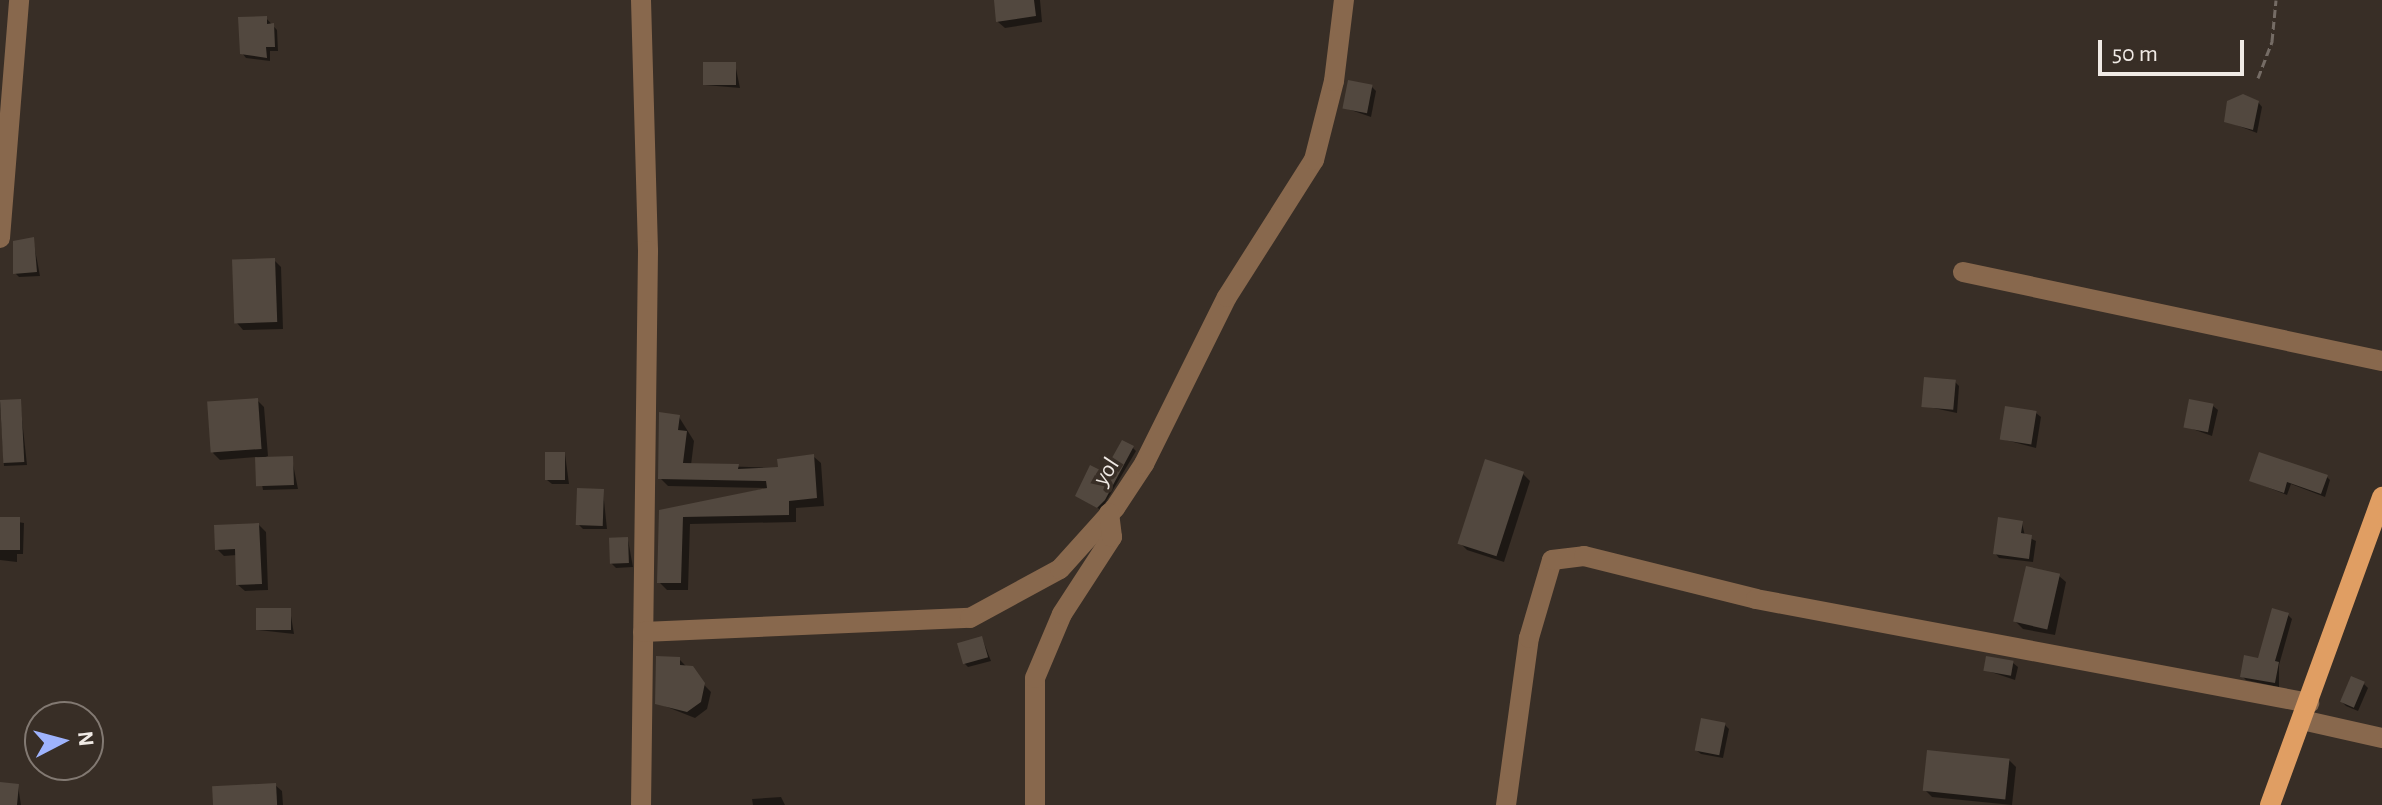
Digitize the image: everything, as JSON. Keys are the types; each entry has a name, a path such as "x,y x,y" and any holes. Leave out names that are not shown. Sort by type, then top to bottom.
{"main road":[{"path":"2270,805 2382,497"}],"street":[{"path":"0,238 19,0"},
{"path":"641,0 648,251 641,805"},
{"name":"yol","path":"643,632 970,618 1060,569 1109,513 1144,464 1227,297 1314,160 1334,81 1344,0"},
{"path":"1963,272 2382,361"},
{"path":"1035,805 1035,678 1062,614 1112,537 1109,513"},
{"path":"1506,805 1529,638 1552,560 1584,556 1756,599 2305,712 2382,738"}],"path":[{"path":"2258,78 2272,41 2276,0"}],"building":[{"path":"994,0 1034,0 1036,16 996,22"},
{"path":"267,16 267,24 274,23 275,47 266,47 267,58 240,54 238,17"},
{"path":"703,62 736,62 736,85 703,85"},
{"path":"1348,80 1373,85 1367,113 1342,108"},
{"path":"2243,94 2259,101 2253,130 2224,122 2227,101"},
{"path":"34,237 37,272 13,274 13,241"},
{"path":"275,258 277,322 234,323 232,260"},
{"path":"1924,377 1956,380 1953,410 1921,407"},
{"path":"258,398 262,449 211,452 207,402"},
{"path":"21,399 24,462 3,463 0,400"},
{"path":"2189,399 2214,404 2208,432 2183,427"},
{"path":"2005,406 2037,411 2031,445 2000,440"},
{"path":"659,412 680,415 678,430 687,431 683,463 739,464 738,469 778,467 777,459 814,454 817,498 789,501 789,515 683,517 681,583 657,583 659,510 767,488 766,481 658,479"},
{"path":"1122,440 1134,446 1105,500 1097,508 1075,496 1090,465 1104,472"},
{"path":"545,452 565,452 565,480 545,480"},
{"path":"2259,452 2328,475 2321,494 2287,482 2284,493 2249,481"},
{"path":"293,456 294,485 256,486 255,457"},
{"path":"1485,459 1524,472 1496,556 1457,544"},
{"path":"577,488 604,489 603,526 576,525"},
{"path":"0,517 20,517 20,550 0,550"},
{"path":"1998,517 2023,521 2021,533 2032,535 2029,559 1993,554"},
{"path":"259,523 262,584 236,585 235,549 215,550 214,525"},
{"path":"628,537 629,563 610,564 609,538"},
{"path":"2026,566 2060,574 2047,629 2013,622"},
{"path":"256,608 291,608 291,630 256,630"},
{"path":"2272,608 2289,613 2275,661 2279,662 2275,683 2240,677 2244,655 2258,658"},
{"path":"982,636 988,657 963,664 957,643"},
{"path":"656,656 680,657 680,665 693,666 705,683 701,702 687,712 655,704"},
{"path":"1986,656 2014,661 2011,676 1983,671"},
{"path":"2351,676 2365,682 2354,708 2340,702"},
{"path":"1701,718 1726,723 1719,755 1695,750"},
{"path":"1927,750 2010,759 2005,799 1923,791"},
{"path":"0,782 19,784 17,805 0,805"},
{"path":"276,783 277,805 213,805 212,786"}]}
